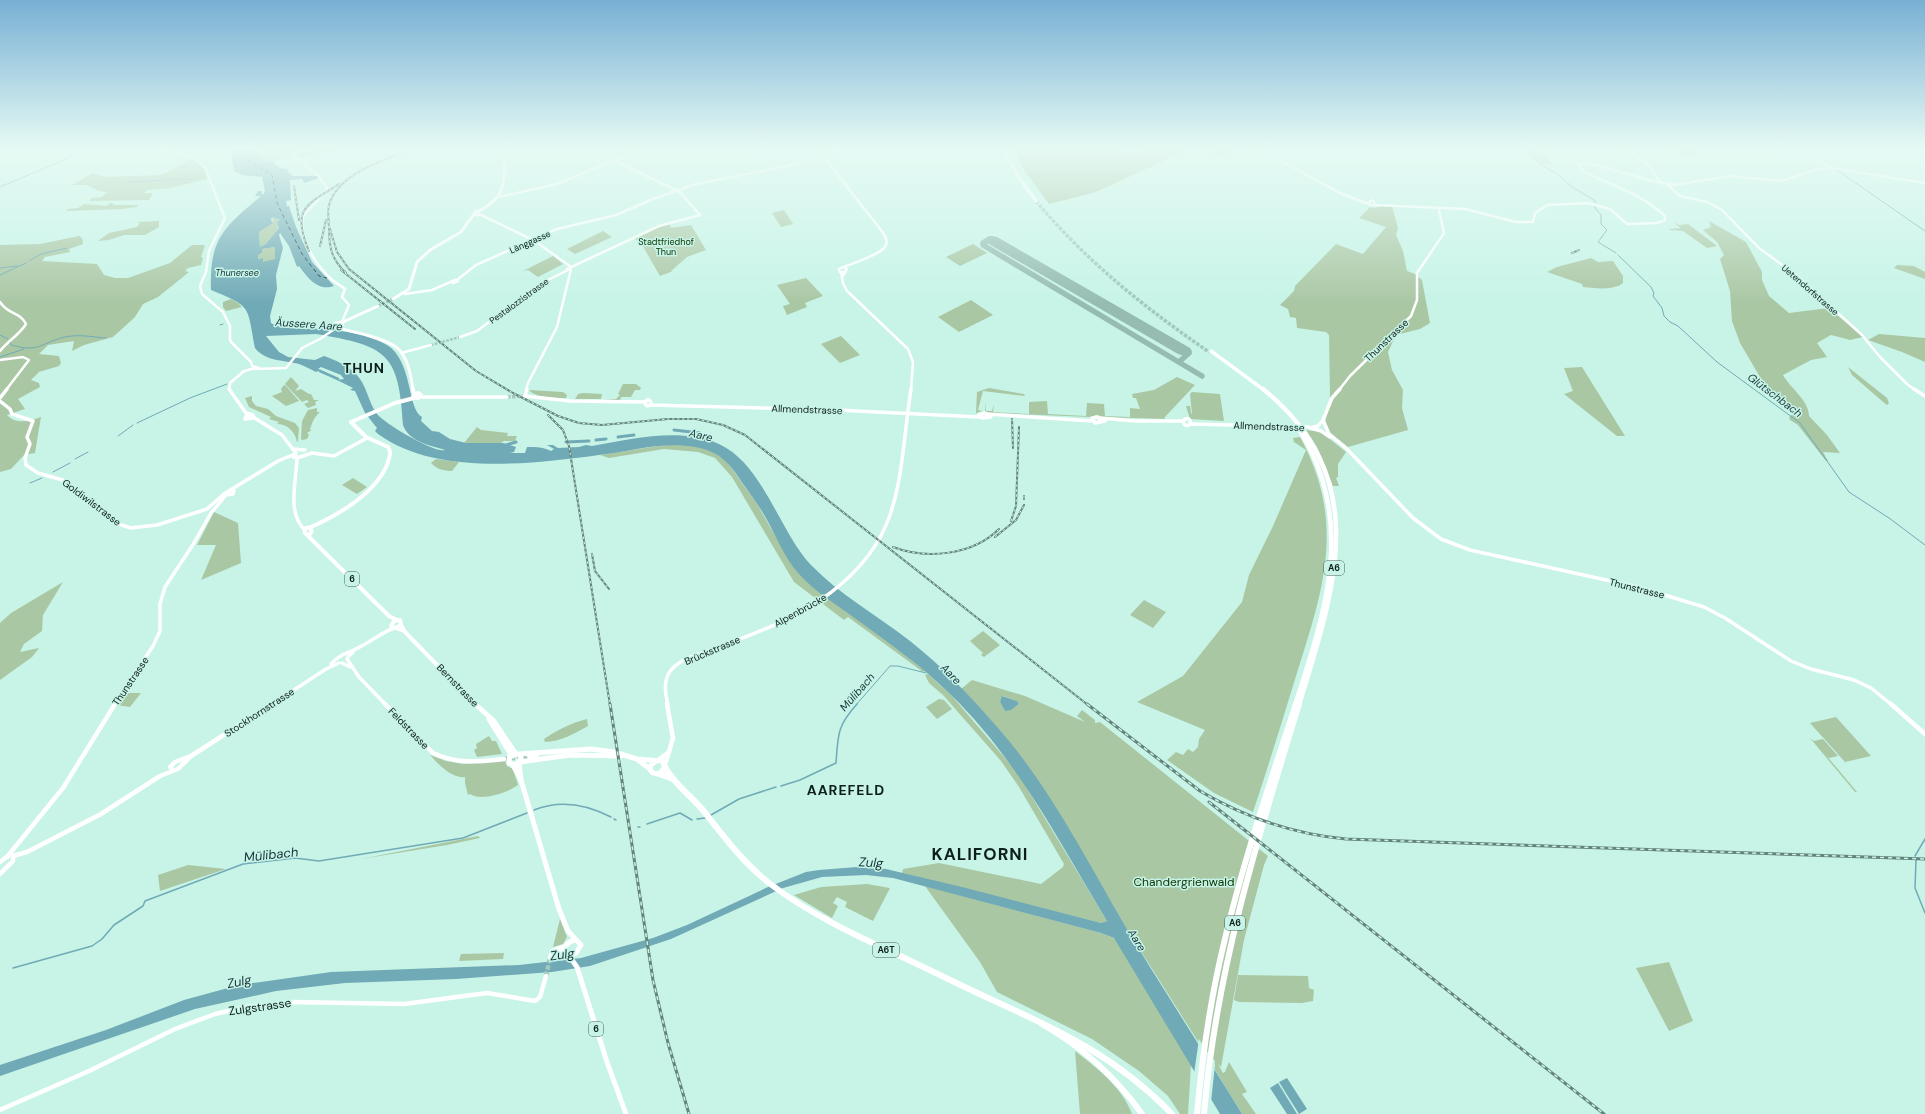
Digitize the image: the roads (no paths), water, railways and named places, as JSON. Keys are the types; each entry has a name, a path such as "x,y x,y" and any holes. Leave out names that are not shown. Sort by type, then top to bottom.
{"highway":[{"name":"A6","path":"1197,1114 1206,1035 1224,942 1326,614 1335,560 1335,514 1330,488 1324,469 1313,446 1298,424 1281,404 1261,386 1210,352"},
{"name":"A6T","path":"665,766 673,779 698,804 727,843 764,879 790,898 856,936 1014,1009"},
{"name":"A6T","path":"659,774 673,779"},
{"name":"A6","path":"1205,1113 1211,1045 1228,950 1253,846"},
{"path":"1014,1009 1060,1034 1085,1051 1120,1084 1142,1114"},
{"path":"1014,1009 1061,1031 1109,1059 1147,1088 1172,1114"}],"main road":[{"path":"406,293 412,287 418,265 431,251 457,236 465,229 472,218 496,199"},
{"path":"334,329 378,306"},
{"path":"334,329 342,324"},
{"path":"342,324 349,331"},
{"path":"309,531 345,508 376,482 386,468 390,451 383,444 367,438 351,422 402,400 416,396 410,373 401,353 397,348 390,344 349,331 334,329"},
{"name":"6","path":"309,531 311,538 389,616 394,625"},
{"name":"Bernstrasse","path":"394,625 402,625 405,632"},
{"name":"Bernstrasse","path":"394,625 405,632 468,694 488,717 493,720 517,754 521,757 519,762 521,780"},
{"path":"488,717 507,748 510,757 508,762 513,765 521,780 558,907 568,931 581,945 577,954 568,955 566,944 568,931"},
{"path":"510,757 517,754 586,748 607,750 637,759 663,761 665,766 659,774 653,774 650,769 637,759"},
{"path":"513,765 519,762 542,758 575,755 624,756"},
{"path":"650,769 657,760"},
{"path":"566,944 576,940"},
{"name":"6","path":"577,954 577,969"},
{"name":"6","path":"568,955 577,969 606,1062 626,1114"}],"street":[{"path":"217,199 225,218 209,251 206,272 200,288 202,294 223,312 230,326 230,341 249,360 250,367"},
{"path":"318,199 304,215 302,221 304,234 316,263 331,279 346,290 342,297 349,305 342,324"},
{"name":"Länggasse","path":"406,293 417,293 457,282 457,280 476,265 533,240 560,229 616,215 657,199"},
{"path":"478,213 533,240 569,269 659,226 700,215 685,199"},
{"name":"Alpenbrücke","path":"766,628 817,602 854,573 870,555 882,538 892,513 897,492 912,384 913,362 906,347 848,292 844,285 844,271 850,265 882,250 886,246 887,242 881,230 857,199"},
{"path":"1356,199 1375,204 1469,210 1516,222 1531,223 1533,222 1535,213 1547,205 1588,203 1600,205 1612,210 1627,224 1659,223 1664,221 1665,217 1661,212 1641,199"},
{"name":"Uetendorfstrasse","path":"1692,199 1709,203 1722,210 1759,248 1799,277 1865,338 1880,357 1905,382 1925,396"},
{"name":"Thunstrasse","path":"1320,430 1332,398 1350,376 1372,353 1405,323 1413,313 1417,300 1416,273 1430,256 1444,233 1440,209"},
{"name":"Pestalozzistrasse","path":"460,337 477,331 534,288 569,269"},
{"name":"Allmendstrasse","path":"569,269 556,329 529,382 524,396 565,400 651,404 977,415"},
{"path":"0,302 5,310 22,317 26,324 24,329 9,340 0,351"},
{"path":"334,329 325,336 303,347 286,368 250,367 242,372 230,384 229,389 249,415 281,434 292,449 299,455 313,453 332,456 340,454 367,438"},
{"path":"401,353 431,345"},
{"name":"Goldiwilstrasse","path":"0,360 23,357 29,360 0,400 10,409 12,414 33,421 26,437 30,444 25,458 26,465 38,473 66,481 119,525 135,528 156,525 207,509 240,484 286,458 299,455"},
{"path":"416,396 507,396"},
{"path":"249,415 245,419 258,421"},
{"path":"977,415 1100,420"},
{"path":"977,415 987,416"},
{"path":"1092,420 1096,417 1100,420"},
{"name":"Allmendstrasse","path":"1100,420 1309,427 1320,430 1349,452"},
{"path":"1309,427 1318,426 1322,423 1329,434 1349,452"},
{"path":"1320,430 1329,434"},
{"path":"292,449 303,450"},
{"path":"299,455 304,453 303,450"},
{"path":"303,450 299,455 295,487 295,509 300,526 309,531"},
{"name":"Thunstrasse","path":"1349,452 1416,521 1447,542 1486,554 1638,587 1706,608 1791,662 1854,680 1871,688 1887,700 1925,734"},
{"path":"298,464 299,455"},
{"name":"Thunstrasse","path":"7,857 65,784 154,644 160,627 160,602 165,587 216,507 227,495"},
{"path":"339,662 394,625"},
{"name":"Brückstrasse","path":"665,766 673,734 665,685 670,671 686,660 766,628"},
{"path":"339,662 340,655 347,657"},
{"name":"Feldstrasse","path":"347,657 351,667 420,741 436,755 448,760 462,762 504,759"},
{"name":"Feldstrasse","path":"339,662 351,667"},
{"name":"Stockhornstrasse","path":"181,762 339,662"},
{"path":"657,760 669,751"},
{"path":"528,756 581,752 624,756"},
{"path":"0,874 13,858 100,814 172,769 178,769 181,762 175,762 172,769"},
{"name":"Thunstrasse","path":"13,858 18,844"},
{"path":"0,862 7,857 13,858"},
{"path":"550,958 552,951 566,944"},
{"path":"552,951 568,955"},
{"name":"Zulgstrasse","path":"0,1110 89,1071 175,1028 214,1014 246,1006 299,1002 404,1004 486,993 533,1001 538,1000 541,995 546,976"}],"water":[{"name":"Thunersee","path":"258,199 291,199 286,201 287,206 289,206 296,227 312,262 334,286 323,287 309,279 299,266 297,267 289,246 280,233 279,235 283,248 276,275 277,289 270,316 271,323 276,326 289,328 325,329 349,332 365,336 387,345 395,352 406,373 414,405 417,412 422,417 421,421 432,431 439,432 450,439 466,443 503,443 516,447 514,452 510,453 525,453 527,447 551,451 554,449 547,445 553,445 558,448 579,447 586,445 592,446 639,438 672,435 704,439 719,444 734,454 759,482 789,535 811,565 834,586 922,651 956,682 1016,750 1034,774 1066,823 1138,948 1242,1114 1220,1114 1114,938 1101,933 893,878 866,875 822,877 783,888 671,939 590,966 552,972 456,979 345,983 276,991 195,1009 0,1076 0,1065 106,1030 184,1000 239,985 331,972 519,965 581,958 653,938 687,925 768,887 806,872 819,870 857,867 886,869 1101,923 1107,921 1054,832 1017,774 975,720 940,684 917,665 805,581 790,562 765,516 736,473 719,456 705,449 683,445 671,445 545,461 485,464 427,456 401,447 375,431 377,428 365,413 355,391 350,390 353,388 337,380 344,379 341,375 321,367 318,369 321,370 316,372 299,364 276,360 259,353 255,348 251,323 245,309 241,304 234,300 211,290 211,273 216,246 228,226","holes":["272,217 280,220 277,222 279,228 266,244 260,247 259,232 273,223 271,220","275,247 275,259 263,262 263,258 258,259 258,255 262,253 262,249","316,334 359,343 373,349 384,357 392,367 398,382 403,425 406,431 421,442 445,450 440,450 422,443 382,419 371,404 360,378 345,365 324,356 315,360 288,357 279,352 266,336"]},
{"path":"1002,696 1017,701 1019,704 1011,710 1005,711 1000,702"},
{"path":"1287,1078 1307,1109 1299,1114 1279,1082"},
{"path":"1278,1083 1297,1114 1287,1114 1270,1088"}],"waterway":[{"name":"Glütschbach","path":"1592,199 1596,203"},
{"path":"1879,199 1925,231"},
{"name":"Glütschbach","path":"1595,205 1595,208 1601,215 1601,224 1607,230 1598,242 1616,253"},
{"path":"29,261 41,254 67,248"},
{"name":"Glütschbach","path":"1618,255 1651,287 1654,293 1653,296 1662,308 1664,316 1670,322 1678,326 1717,362 1800,423 1849,492 1889,518 1925,545"},
{"path":"0,275 26,263"},
{"path":"0,268 17,266"},
{"path":"0,335 8,339"},
{"path":"10,341 11,345 34,348 57,339 70,336 106,338"},
{"path":"0,357 24,349"},
{"path":"320,371 338,379"},
{"path":"137,423 190,398 227,384"},
{"path":"118,436 133,425"},
{"name":"Aare","path":"674,430 700,433"},
{"path":"618,437 634,435"},
{"name":"Aare","path":"707,436 710,443"},
{"path":"596,440 606,439"},
{"path":"566,442 589,441"},
{"path":"506,445 516,442"},
{"path":"75,459 88,452"},
{"path":"53,472 70,463"},
{"path":"30,483 42,478"},
{"name":"Mülibach","path":"856,705 890,666 898,666 926,673"},
{"name":"Mülibach","path":"781,786 800,780 836,763 838,738 842,725 857,704"},
{"name":"Mülibach","path":"711,815 739,799 776,787"},
{"name":"Mülibach","path":"534,810 554,805 573,804 592,809 611,817"},
{"name":"Mülibach","path":"13,968 92,946 102,939 114,925 143,906 145,901 243,864 295,858 319,861 463,838 527,813"},
{"name":"Mülibach","path":"647,824 680,813 692,820"},
{"name":"Mülibach","path":"697,819 705,818"},
{"name":"Glütschbach","path":"1915,856 1925,839"},
{"name":"Glütschbach","path":"1916,860 1915,888 1925,913"}],"tunnel":[{"path":"1036,201 1055,223 1096,264 1139,301 1209,352"},
{"path":"378,306 393,299"},
{"path":"431,345 460,337"},
{"path":"507,397 524,396"},
{"path":"504,759 529,756"},
{"path":"546,976 550,958"}],"railway":[{"path":"296,199 299,220"},
{"path":"309,251 301,226 302,217 310,203 315,199"},
{"path":"332,199 328,208 331,248 337,263 346,273"},
{"path":"320,246 326,220"},
{"path":"329,226 337,252 349,269 476,371 513,393 558,416 579,423 602,425 668,419 696,419 723,425 745,435 1088,705"},
{"path":"1572,253 1579,250"},
{"path":"341,270 415,329"},
{"path":"548,415 563,430 569,446 610,705"},
{"path":"1012,419 1013,448"},
{"path":"1011,521 1016,506 1019,427"},
{"path":"995,537 1016,520 1024,505"},
{"path":"893,547 920,553 949,553 976,545 999,529"},
{"path":"592,554 595,571 609,589"},
{"path":"610,704 653,980 668,1043 689,1114"},
{"path":"1087,704 1200,791 1217,801 1252,817 1270,823 1289,829 1326,837 1346,839 1925,859"},
{"path":"1209,802 1604,1114"}],"district":[{"name":"THUN","path":"364,368"},
{"name":"AAREFELD","path":"846,790"},
{"name":"KALIFORNI","path":"980,854"}],"park label":[{"name":"Stadtfriedhof Thun","path":"666,248"},
{"name":"Chandergrienwald","path":"1184,882"}],"water label":[{"name":"Äussere Aare","path":"309,324"},
{"name":"Zulg","path":"871,862"},
{"name":"Zulg","path":"562,954"},
{"name":"Zulg","path":"239,981"}]}
